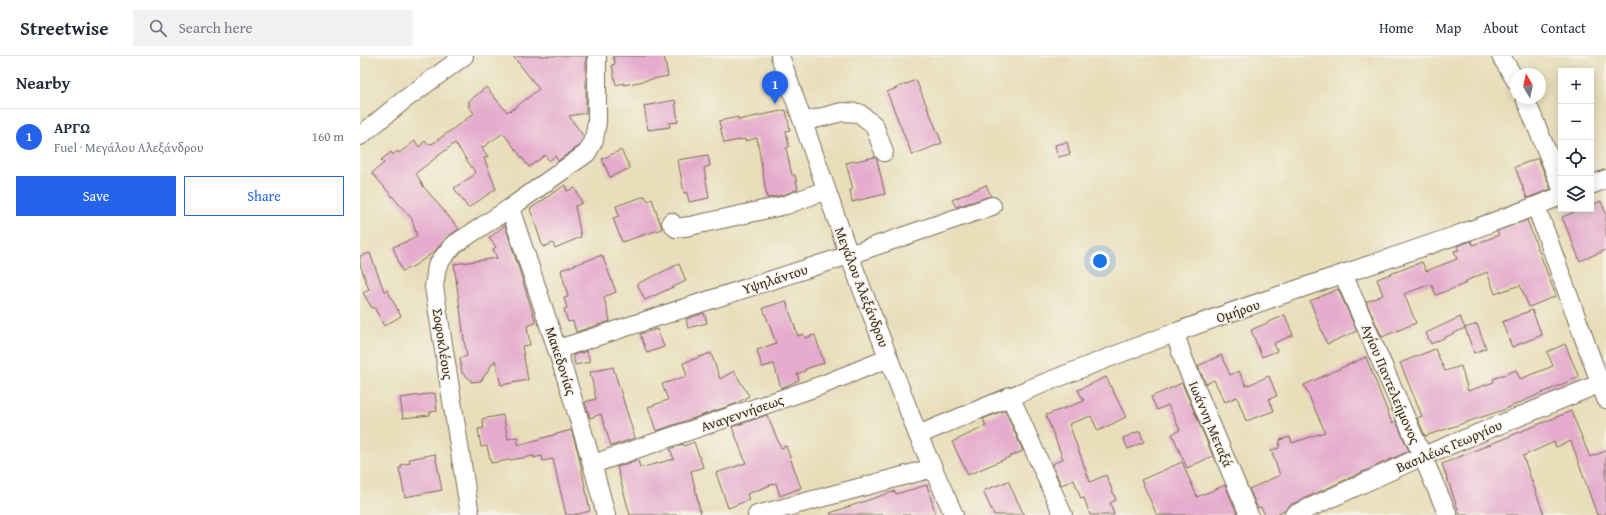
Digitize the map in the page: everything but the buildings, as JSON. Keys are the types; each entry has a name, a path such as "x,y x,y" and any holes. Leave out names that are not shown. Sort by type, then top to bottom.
{"street":[{"path":"360,136 404,100 464,56"},
{"name":"Σοφοκλέους","path":"470,515 434,287 437,266 455,244 510,208 587,153 594,140 597,122 597,56"},
{"name":"Μεγάλου Αλεξάνδρου","path":"780,56 849,255 918,435 954,515"},
{"path":"1501,56 1510,71"},
{"path":"1527,104 1558,179"},
{"path":"802,122 842,112 859,113 874,125 884,152"},
{"path":"1594,184 1606,179"},
{"path":"671,222 676,228 690,226 786,205 826,190"},
{"name":"Ομήρου","path":"918,435 1010,396 1175,333 1558,197"},
{"name":"Υψηλάντου","path":"558,349 849,255 992,206"},
{"path":"1536,206 1604,388"},
{"name":"Μακεδονίας","path":"510,208 558,349 593,464 606,515"},
{"name":"Αγίου Παντελεήμονος","path":"1344,274 1448,515"},
{"name":"Ιωάννη Μεταξά","path":"1175,333 1183,358 1249,515"},
{"name":"Αναγεννήσεως","path":"593,464 822,386 889,358"},
{"name":"Βασιλέως Γεωργίου","path":"1294,515 1423,456 1604,388"},
{"path":"1010,396 1063,515"},
{"path":"757,515 933,468"}],"place":[{"name":"ΑΡΓΩ","path":"775,104"}]}
